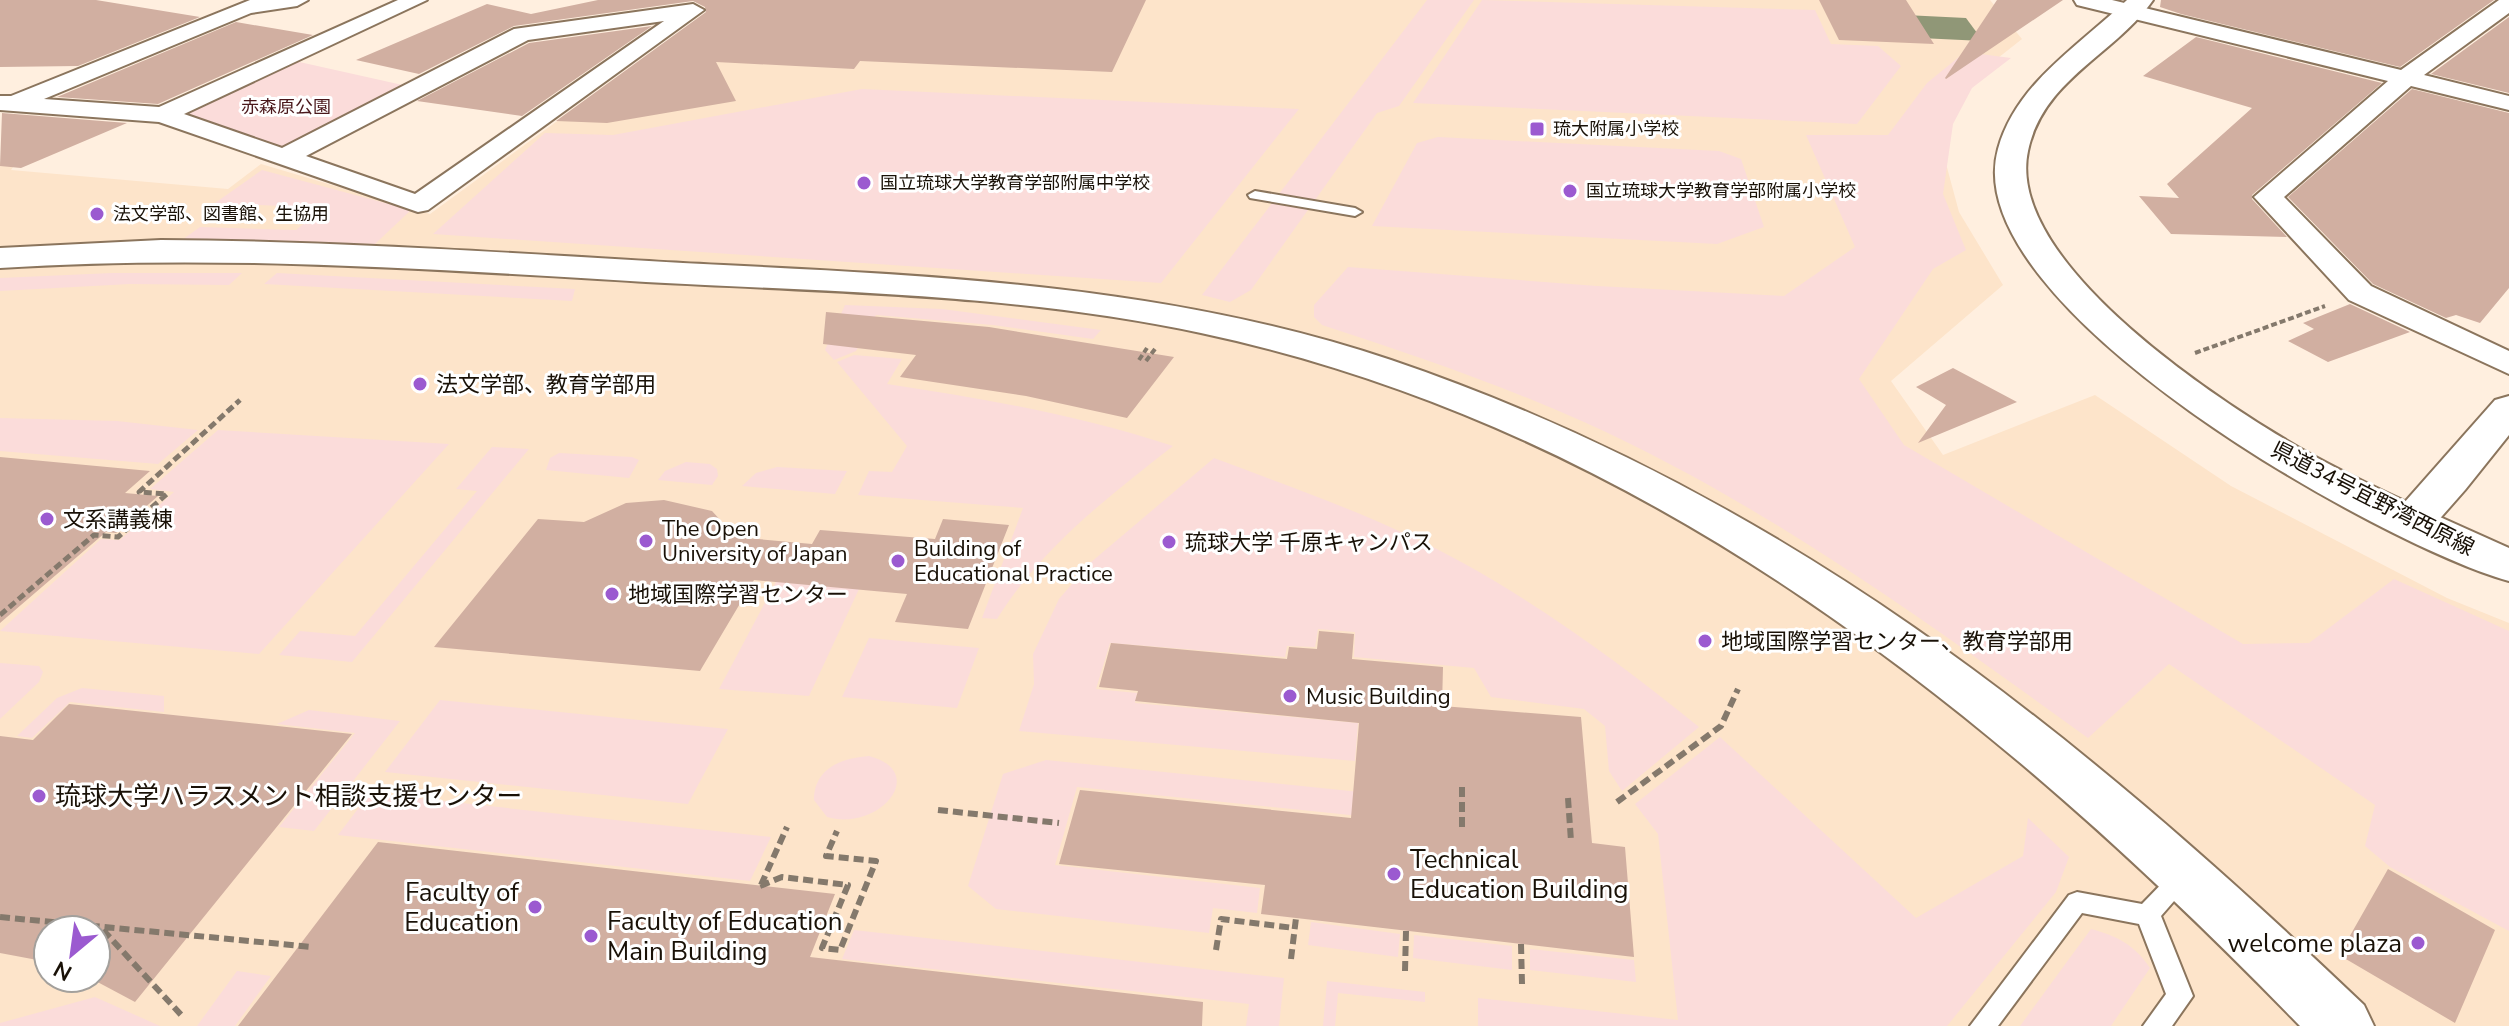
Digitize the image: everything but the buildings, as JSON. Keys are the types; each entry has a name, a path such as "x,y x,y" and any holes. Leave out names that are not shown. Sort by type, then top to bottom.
{"street":[{"path":"5,103 95,68 202,16 297,0"},
{"path":"162,115 416,0"},
{"path":"2085,0 2136,6 2509,103"},
{"path":"2499,3 2408,76 2268,197 2360,293 2509,364"},
{"path":"5,103 162,115 418,204 697,5"},
{"path":"284,157 522,34 697,5"},
{"name":"県道34号宜野湾西原線","path":"2136,6 2069,61 2029,110 2012,152 2015,196 2031,241 2073,291 2162,371 2296,463 2412,522 2509,566"},
{"path":"33,70 95,68"},
{"path":"0,258 130,250 287,251 949,289 1103,304 1212,324 1290,354 1487,407 1606,461 1700,512 1822,587 1963,685 2077,775 2188,873 2342,1026"},
{"path":"2412,522 2509,408"}],"lane":[{"path":"1255,195 1355,212"},
{"path":"2148,915 2158,900 2188,873"},
{"path":"1983,1026 2077,902 2148,915"},
{"path":"2148,915 2180,996 2156,1026"}],"path":[{"path":"2190,355 2360,293"},
{"path":"0,615 94,535 118,537 167,494 139,492 240,400"},
{"path":"1617,802 1721,726 1738,689"},
{"path":"1462,787 1462,829"},
{"path":"1568,798 1571,841"},
{"path":"938,810 1059,823"},
{"path":"787,827 760,886 782,877 848,885 822,948 840,950 876,861 826,856 837,831"},
{"path":"0,917 32,921"},
{"path":"1291,959 1296,918"},
{"path":"1216,950 1221,919 1294,928"},
{"path":"112,930 312,947"},
{"path":"1405,971 1406,931"},
{"path":"112,940 184,1018"},
{"path":"1521,944 1522,984"}],"shaded area":[{"name":"琉球大学 千原キャンパス","path":"715,0 1990,0 2022,39 1965,84 1938,134 1959,212 2003,285 1891,381 1943,455 2095,395 2231,486 2447,598 2509,623 2509,1026 0,1026 0,162 18,160 11,170 228,189 261,164 430,214 597,92 708,21"},
{"path":"1864,13 1966,18 1983,41 1878,36"}],"green space":[{"path":"1427,0 1474,0 1399,106 1377,113 1251,290 1230,302 1202,295"},
{"path":"1482,0 1815,10 1831,44 1878,46 1901,66 1857,124 1413,103"},
{"path":"1965,52 2011,58 1972,88 1953,124 1943,194 1966,250 1933,269 1859,379 1904,445 2243,644 2309,643 2394,579 2509,631 2509,931 2390,867 2365,846 2375,805 2169,664 2088,738 1844,567 1716,489 1552,408 1454,370 1322,325 1314,317 1314,305 1348,267 1597,286 1784,296 1855,247 1806,135 1888,135 1927,83"},
{"name":"赤森原公園","path":"286,59 416,88 284,157 162,115"},
{"name":"国立琉球大学教育学部附属中学校","path":"862,89 1299,109 1161,283 433,234 545,133 613,135"},
{"path":"1438,137 1719,151 1741,159 1764,227 1717,244 1372,226 1417,143"},
{"path":"262,170 411,210 375,244 182,240 200,227 296,230 323,208 215,203"},
{"path":"112,273 242,273 229,285 130,284 0,291 0,278"},
{"path":"277,273 575,289 572,301 264,284"},
{"path":"845,305 942,309 1101,330 1093,339 993,325 876,315 856,351 834,360 825,350"},
{"path":"854,355 902,359 887,384 1032,409 1173,446 1055,546 997,619 982,618 1023,508 858,495 869,471 892,472 907,446 837,362"},
{"path":"0,418 117,421 198,430 158,464 0,451"},
{"path":"218,430 449,444 259,654 0,631 101,539 120,540 174,492 150,489"},
{"path":"492,447 529,449 352,662 279,655 300,631 355,636 477,491 456,489"},
{"path":"559,453 639,460 629,478 546,470 550,458"},
{"path":"1214,458 1373,520 1465,564 1586,641 1699,727 1622,791 1609,771 1605,726 1584,709 1491,697 1474,668 1354,657 1355,632 1318,629 1315,647 1287,646 1285,657 1110,643 1096,689 1137,693 1135,703 1358,723 1355,761 1019,731 1034,684 1033,654 1059,599 1090,563"},
{"path":"686,462 710,464 717,469 718,476 712,485 658,480 665,471"},
{"path":"777,467 847,471 835,494 742,486 756,473"},
{"path":"777,580 860,587 809,696 719,689"},
{"path":"869,638 979,648 957,708 842,697"},
{"path":"0,663 39,666 43,672 39,682 0,719"},
{"path":"82,688 164,696 164,712 70,702 32,738 17,736 57,698"},
{"path":"440,700 728,729 688,804 385,772"},
{"path":"309,710 400,721 314,831 279,827 355,733 277,724"},
{"path":"1720,737 1916,918 2023,856 2028,818 2069,857 2056,892 1947,1026 1478,1026 1478,998 1678,1020 1658,834 1635,804"},
{"path":"869,756 887,764 895,774 896,786 890,798 879,809 864,816 846,819 827,817 814,800 819,780 840,762"},
{"path":"1046,760 1438,800 1447,825 1077,787 1055,865 1260,888 1257,913 1213,908 1209,933 996,909 968,886 1003,774"},
{"path":"370,793 771,837 750,881 338,835"},
{"path":"1311,922 1400,934 1398,957 1308,945"},
{"path":"2091,929 2125,942 2150,968 2111,1026 2020,1026"},
{"path":"854,930 1284,978 1279,1026 1246,1026 1249,1004 842,959"},
{"path":"1414,935 1512,946 1512,970 1413,958"},
{"path":"1530,949 1634,960 1636,982 1530,970"},
{"path":"237,971 271,976 235,1026 197,1026"},
{"path":"1327,981 1425,992 1425,1002 1338,993 1335,1026 1323,1026"},
{"path":"95,997 160,1026 0,1026 0,1023"}],"place":[{"name":"琉大附属小学校","path":"1537,129"},
{"name":"国立琉球大学教育学部附属中学校","path":"864,183"},
{"name":"国立琉球大学教育学部附属小学校","path":"1570,191"},
{"name":"法文学部、図書館、生協用","path":"97,214"},
{"name":"法文学部、教育学部用","path":"420,384"},
{"name":"文系講義棟","path":"47,519"},
{"name":"The Open University of Japan","path":"646,541"},
{"name":"琉球大学 千原キャンパス","path":"1169,542"},
{"name":"Building of Educational Practice","path":"898,561"},
{"name":"地域国際学習センター","path":"612,594"},
{"name":"地域国際学習センター、教育学部用","path":"1705,641"},
{"name":"Music Building","path":"1290,696"},
{"name":"琉球大学ハラスメント相談支援センター","path":"39,796"},
{"name":"Technical Education Building","path":"1394,874"},
{"name":"Faculty of Education","path":"535,907"},
{"name":"Faculty of Education Main Building","path":"591,936"},
{"name":"welcome plaza","path":"2418,943"}]}
